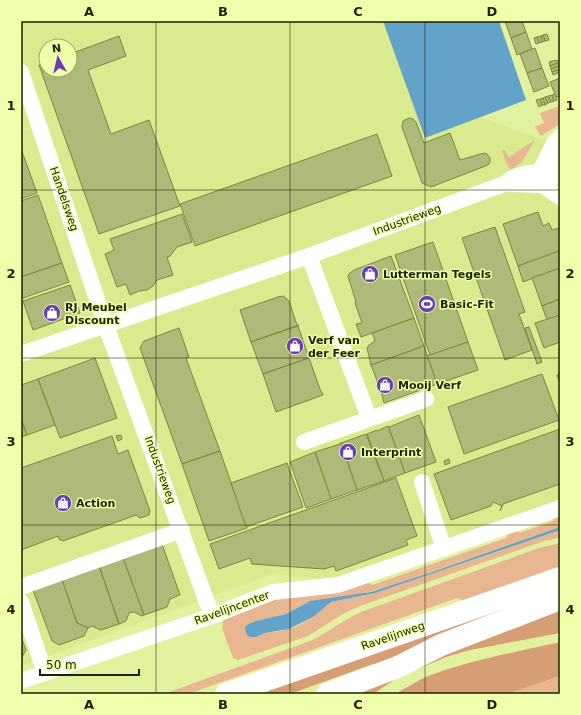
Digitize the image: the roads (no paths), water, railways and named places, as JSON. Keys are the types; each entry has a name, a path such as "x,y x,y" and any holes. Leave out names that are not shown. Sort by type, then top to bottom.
{"main road":[{"name":"Ravelijnweg","path":"226,694 560,578"},
{"path":"327,694 400,666 441,645 560,599"}],"street":[{"name":"Handelsweg","path":"21,72 106,326"},
{"path":"560,137 554,143 551,174 560,197"},
{"name":"Industrieweg","path":"21,354 309,256 505,184 517,176 536,172 551,174"},
{"path":"309,256 369,418"},
{"name":"Industrieweg","path":"106,326 182,530 212,616"},
{"path":"304,442 426,399"},
{"path":"422,482 444,549"},
{"name":"Ravelijncenter","path":"21,681 212,616 273,592 338,585 560,508"},
{"path":"21,588 182,530"},
{"path":"21,602 45,673"}],"water":[{"path":"383,21 499,21 526,100 425,138"},
{"path":"560,527 560,530 375,593 331,602 313,617 289,629 265,633 256,637 248,636 246,633 245,627 248,624 286,614 310,601 371,592"}],"place":[{"name":"Lutterman Tegels","path":"370,274"},
{"name":"Basic-Fit","path":"427,304"},
{"name":"RJ Meubel Discount","path":"52,313"},
{"name":"Verf van der Feer","path":"295,346"},
{"name":"Mooij Verf","path":"385,385"},
{"name":"Interprint","path":"348,452"},
{"name":"Action","path":"63,503"}]}
